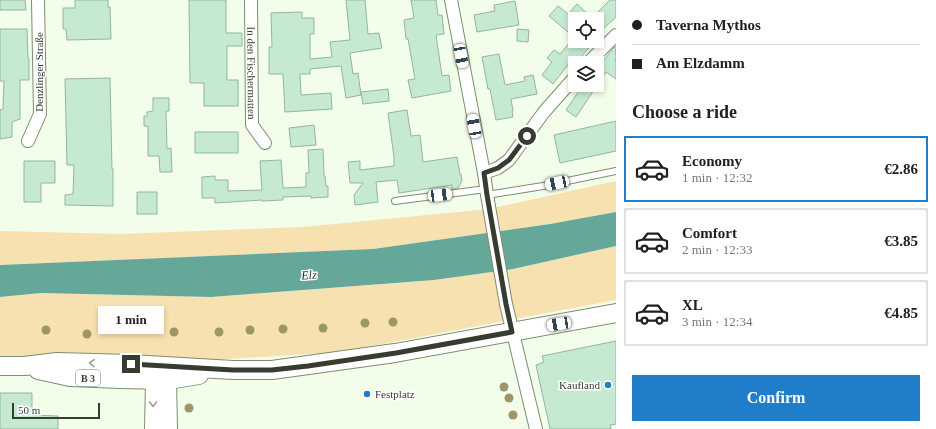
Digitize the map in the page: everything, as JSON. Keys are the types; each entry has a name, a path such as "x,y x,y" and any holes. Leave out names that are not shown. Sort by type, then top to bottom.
{"main road":[{"name":"B 3","path":"159,375 184,367 233,370 272,370 308,366 396,353 616,313"},
{"name":"B 3","path":"0,366 24,366 57,362 159,375 233,370"},
{"path":"153,429 159,375"},
{"path":"159,375 169,429"}],"street":[{"name":"Denzlinger Straße","path":"28,141 40,114 38,0"},
{"name":"In den Fischermatten","path":"251,0 252,125 265,143"},
{"path":"451,0 484,173 506,304 536,429"},
{"path":"595,56 616,35"},
{"path":"484,173 498,168 509,160 544,112 568,85"}],"lane":[{"path":"395,202 543,186 616,170"}],"shaded area":[{"path":"616,181 616,212 550,224 373,249 0,265 0,231 120,234 303,227 489,209"},
{"path":"616,246 616,300 340,352 212,360 0,356 0,297 41,293 211,297 434,280 513,269"}],"water":[{"name":"Elz","path":"616,212 616,246 513,269 434,280 211,297 41,293 0,297 0,265 373,249 550,224"}],"building":[{"path":"0,0 25,0 26,10 0,10"},
{"path":"75,0 108,0 108,7 110,7 111,39 67,40 66,29 63,29 63,8 75,8"},
{"path":"189,0 226,0 226,33 242,33 242,46 227,46 227,80 238,80 238,106 204,106 204,83 190,83"},
{"path":"346,0 365,0 368,34 379,33 382,48 350,53 353,74 358,73 361,95 346,98 341,66 310,69 310,74 300,74 301,95 331,93 332,109 285,112 283,74 269,74 269,47 272,47 271,13 302,12 302,18 314,18 314,34 310,34 310,59 332,57 330,42 350,40"},
{"path":"411,0 436,0 438,15 442,15 444,34 436,35 442,76 449,75 451,91 412,98 408,80 415,79 408,39 406,39 404,20 414,18"},
{"path":"610,0 616,0 616,17 604,28 604,12 598,12"},
{"path":"515,1 519,25 477,32 474,15 495,11 494,5"},
{"path":"577,4 586,12 570,12"},
{"path":"558,6 568,14 568,32 549,16"},
{"path":"0,29 27,29 29,80 20,80 20,119 12,122 12,137 0,139 0,110 3,109 4,81 0,81"},
{"path":"517,29 529,30 528,42 517,41"},
{"path":"568,45 568,48 589,48 582,56 568,56 568,65 553,84 542,75 552,62 547,58 554,50 560,54"},
{"path":"615,46 616,79 606,72 604,75 604,60"},
{"path":"499,54 505,85 525,81 524,77 533,75 537,94 511,99 513,117 496,120 482,57"},
{"path":"110,78 113,206 65,205 65,195 73,194 74,165 67,165 65,79"},
{"path":"388,89 389,101 363,104 361,92"},
{"path":"578,92 593,92 576,117 566,110"},
{"path":"153,98 169,98 169,111 166,111 167,149 171,148 172,172 160,172 159,156 148,156 148,126 144,126 144,116 147,116 147,112 153,111"},
{"path":"407,110 411,136 420,135 423,162 457,157 462,181 458,188 452,189 452,185 399,193 397,180 376,182 378,202 355,205 354,195 363,183 350,183 348,162 360,161 360,170 394,166 388,113"},
{"path":"616,121 616,151 560,163 554,135"},
{"path":"314,125 316,145 291,147 289,128"},
{"path":"195,132 238,132 238,153 195,153"},
{"path":"323,149 324,176 326,186 328,186 328,197 283,197 283,200 215,203 215,198 202,198 202,177 215,176 215,180 228,180 228,191 262,190 260,161 281,160 283,188 306,187 306,173 309,173 308,150"},
{"path":"24,161 55,161 55,183 41,183 41,202 24,202"},
{"path":"137,192 157,192 157,214 137,214"},
{"path":"616,341 616,424 610,425 611,429 550,429 536,365 544,362 542,356"},
{"path":"0,393 32,393 32,415 58,416 58,429 0,429"}],"place":[{"name":"Kaufland","path":"608,385"},
{"name":"Festplatz","path":"367,394"}],"route":[{"path":"131,364 233,370 272,370 396,353 512,332 484,173 498,168 509,160 527,136"}]}
